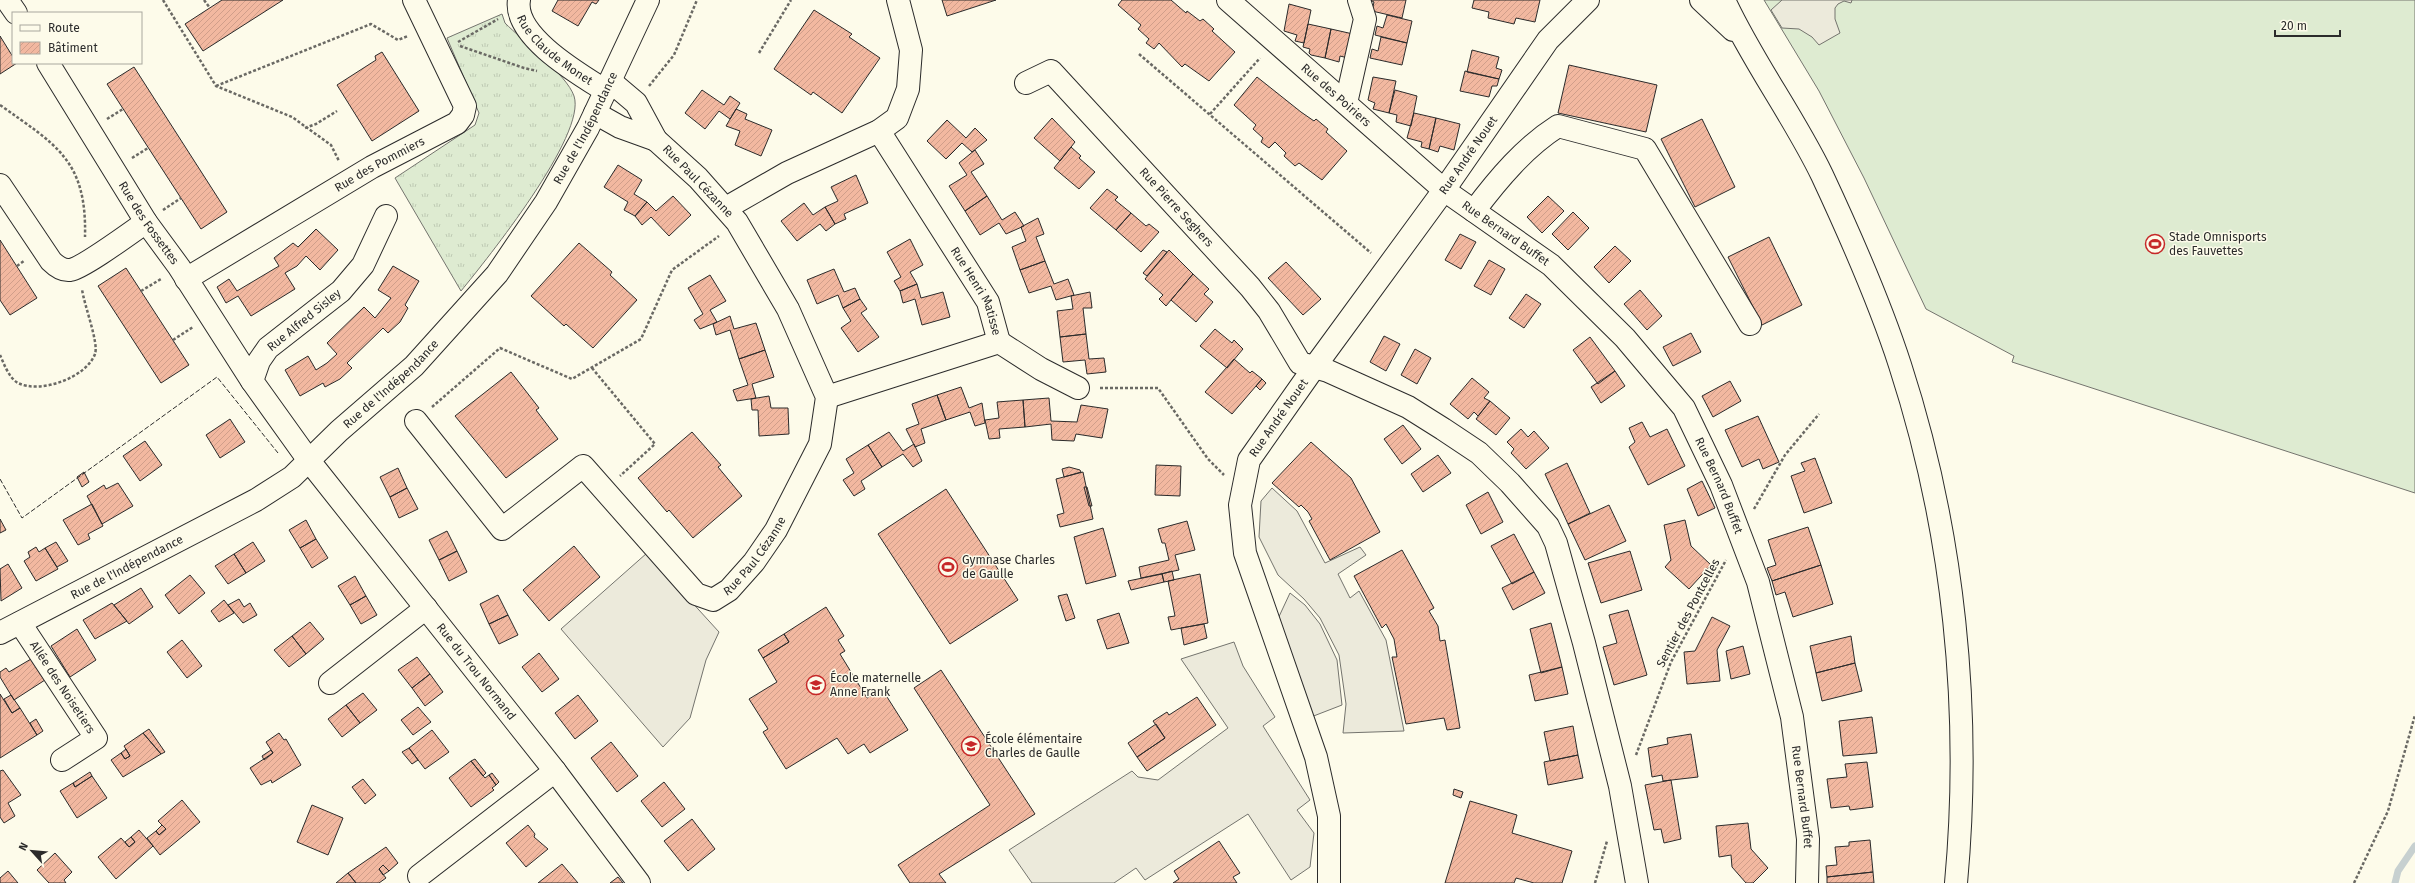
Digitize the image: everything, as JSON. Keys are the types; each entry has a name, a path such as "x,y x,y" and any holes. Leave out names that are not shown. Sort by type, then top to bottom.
{"street":[{"name":"Rue des Pommiers","path":"186,278 349,182 457,123 463,115 465,106 414,0"},
{"name":"Rue Claude Monet","path":"519,0 517,9 524,26 540,43 572,68 608,86 636,103"},
{"name":"Rue de l'Indépendance","path":"0,633 256,500 292,477 310,462 339,432 414,366 497,274 546,202 595,112 648,0"},
{"path":"732,215 788,173 879,131 897,118 908,89 911,50 898,0"},
{"name":"Rue des Poiriers","path":"1228,0 1444,190"},
{"path":"1346,103 1365,19 1358,0"},
{"name":"Rue André Nouet","path":"1548,40 1566,0"},
{"name":"Rue André Nouet","path":"1329,883 1329,816 1318,764 1245,553 1240,505 1249,460 1313,368 1444,190 1548,40 1588,0"},
{"path":"1701,0 1742,38"},
{"path":"1724,0 1742,38 1791,118 1821,173 1881,309 1915,414 1942,542 1953,617 1959,680 1961,758 1956,883"},
{"name":"Rue des Fossettes","path":"49,64 146,222 186,278 252,381"},
{"name":"Rue Pierre Seghers","path":"1026,83 1050,71 1250,287 1269,311 1300,363 1313,368"},
{"path":"636,103 656,140"},
{"path":"595,112 620,127 656,140"},
{"path":"1474,211 1493,186 1539,138 1558,126 1644,149 1750,324"},
{"name":"Rue Henri Matisse","path":"827,397 999,342 988,302 879,131"},
{"name":"Rue Paul Cézanne","path":"416,421 502,529 583,466 696,594 713,600 729,590 754,562 776,530 820,444 827,397 788,308 732,215 684,164 656,140"},
{"path":"0,185 51,261 63,270 71,270 85,262 146,222"},
{"name":"Rue Bernard Buffet","path":"1444,190 1551,266 1625,338 1684,408 1721,485 1758,582 1792,717 1808,839 1807,883"},
{"name":"Rue Alfred Sisley","path":"252,381 258,361 268,348 341,291 363,266 386,216"},
{"path":"999,342 1041,369 1078,388"},
{"path":"1313,368 1328,371 1408,407 1479,453 1510,483 1548,526 1556,543 1565,574 1620,786 1637,883"},
{"path":"252,381 310,462"},
{"name":"Rue du Trou Normand","path":"310,462 555,771 639,883"},
{"path":"330,683 426,608"},
{"name":"Allée des Noisetiers","path":"20,623 96,738 62,760"},
{"path":"419,876 555,771"}],"path":[{"path":"162,0 216,86 292,117 304,128 331,145 349,182"},
{"path":"204,0 210,8"},
{"path":"636,103 674,55 697,0"},
{"path":"759,53 791,0"},
{"path":"500,17 454,45 472,48 524,68 538,71"},
{"path":"216,86 371,24 398,40 428,29"},
{"path":"1210,114 1275,41"},
{"path":"1139,54 1388,267"},
{"path":"304,128 316,124 338,111"},
{"path":"416,421 500,348 572,379 641,339 672,270 732,215"},
{"path":"592,368 655,444 604,489"},
{"path":"1078,388 1158,388 1208,459 1242,494"},
{"name":"Sentier des Pontcelles","path":"1635,758 1671,662 1739,535 1785,455 1819,414"},
{"path":"2354,883 2388,811 2415,715"},
{"path":"1595,883 1608,838"}],"green space":[{"name":"Stade Omnisports des Fauvettes","path":"1764,0 2415,0 2415,493 2012,362 2014,356 1926,309 1864,178 1819,91"},
{"path":"502,14 505,23 563,78 574,96 574,114 565,138 551,166 532,196 512,226 461,291 395,178 475,125 479,113 447,38"}],"shaded area":[{"path":"1782,0 1852,0 1851,3 1844,1 1838,4 1835,8 1835,19 1840,33 1819,45 1812,37 1799,29 1782,28 1771,10"},
{"path":"1272,488 1297,511 1325,563 1360,547 1366,555 1338,574 1350,598 1359,591 1386,640 1404,731 1343,733 1346,704 1339,655 1320,618 1304,599 1278,575 1259,537 1261,501"},
{"path":"647,553 719,632 706,660 690,718 663,747 561,629"},
{"path":"1290,593 1305,605 1320,624 1337,660 1342,705 1311,717 1276,623"},
{"path":"1234,642 1243,666 1275,717 1263,726 1310,800 1297,810 1314,833 1310,867 1291,880 1248,814 1145,880 1136,868 1114,883 1032,883 1009,850 1132,771 1138,777 1158,780 1228,728 1181,659"}],"building":[{"path":"222,0 283,0 203,51 185,24"},
{"path":"558,0 599,0 596,4 592,2 578,26 552,11"},
{"path":"942,0 996,0 947,16"},
{"path":"1122,0 1171,0 1186,13 1187,11 1200,21 1203,19 1214,29 1212,31 1235,52 1209,81 1185,64 1182,67 1159,43 1154,49 1146,43 1149,39 1138,29 1141,25 1118,5"},
{"path":"1370,0 1406,0 1402,18 1372,11 1374,2"},
{"path":"1474,0 1540,0 1535,22 1516,18 1514,24 1488,18 1489,12 1472,8"},
{"path":"1289,4 1311,10 1304,43 1295,41 1297,35 1284,31"},
{"path":"814,10 852,34 849,37 880,58 842,113 813,92 811,95 774,69"},
{"path":"1387,15 1412,21 1407,43 1375,35 1377,26 1383,28"},
{"path":"1308,24 1331,29 1325,58 1311,55 1309,53 1310,49 1303,47"},
{"path":"1331,29 1353,34 1348,58 1340,56 1339,62 1325,58"},
{"path":"0,36 12,55 12,64 15,64 0,74"},
{"path":"1381,37 1407,43 1402,65 1370,58 1372,49 1378,51"},
{"path":"1472,50 1499,57 1496,68 1502,70 1499,79 1467,72"},
{"path":"382,52 419,111 372,141 337,85 376,60 375,56"},
{"path":"1569,65 1657,85 1646,132 1558,113"},
{"path":"134,67 227,212 201,229 107,84"},
{"path":"1465,71 1499,79 1497,86 1492,86 1489,97 1460,91"},
{"path":"1257,77 1301,112 1314,121 1316,119 1328,129 1326,132 1347,151 1322,180 1299,163 1295,166 1284,156 1286,153 1275,142 1269,148 1261,142 1263,138 1253,129 1256,125 1234,105"},
{"path":"1373,77 1396,81 1389,113 1373,109 1375,103 1368,100"},
{"path":"702,90 724,105 730,96 740,103 730,119 719,111 705,129 685,113"},
{"path":"1395,90 1417,96 1411,126 1396,122 1397,115 1389,113"},
{"path":"736,109 747,114 745,119 772,130 761,156 735,145 740,131 726,126"},
{"path":"1414,113 1436,118 1429,149 1421,147 1422,142 1407,138"},
{"path":"1052,118 1075,142 1060,161 1034,138"},
{"path":"1436,118 1460,124 1454,150 1440,146 1438,152 1429,149"},
{"path":"1702,119 1735,187 1695,207 1661,139"},
{"path":"947,120 966,138 975,128 987,140 972,152 962,143 946,159 927,141"},
{"path":"1071,147 1081,156 1079,158 1095,172 1079,189 1054,168"},
{"path":"975,150 984,164 971,172 987,196 965,211 949,186 967,175 959,163"},
{"path":"618,165 642,180 634,194 647,202 635,216 624,210 628,202 604,187"},
{"path":"856,175 868,203 844,214 846,219 835,224 825,207 838,201 831,187"},
{"path":"1107,189 1118,197 1115,200 1131,213 1116,230 1090,208"},
{"path":"673,196 691,215 669,236 651,217 642,225 635,216 647,202 656,211"},
{"path":"987,196 1002,220 1015,212 1024,226 1006,234 999,223 980,235 965,211"},
{"path":"1548,196 1564,211 1542,233 1527,217"},
{"path":"804,203 813,215 825,207 835,224 826,231 820,224 797,241 781,221"},
{"path":"1573,212 1589,228 1568,250 1552,234"},
{"path":"1131,213 1146,226 1149,224 1159,232 1141,252 1116,230"},
{"path":"1038,218 1044,234 1036,237 1045,261 1020,270 1012,247 1026,241 1021,227"},
{"path":"316,229 338,250 320,270 306,256 297,266 285,273 295,289 251,316 238,296 226,303 217,287 229,279 237,291 279,266 274,258 293,243 298,247"},
{"path":"1460,234 1476,242 1461,269 1445,260"},
{"path":"1769,237 1802,305 1762,325 1728,257"},
{"path":"910,239 923,265 910,272 917,284 900,291 894,281 901,277 887,252"},
{"path":"0,240 37,298 10,315 0,300"},
{"path":"579,243 612,272 610,275 637,300 593,348 566,324 564,326 531,296"},
{"path":"1615,246 1631,261 1609,283 1594,267"},
{"path":"1163,250 1167,252 1147,276 1143,273"},
{"path":"1169,250 1193,274 1166,306 1159,299 1163,295 1145,279"},
{"path":"1489,260 1505,269 1491,295 1474,286"},
{"path":"1045,261 1054,284 1068,279 1074,295 1056,300 1051,286 1029,293 1020,270"},
{"path":"1286,262 1321,299 1303,315 1268,278"},
{"path":"393,266 419,281 405,305 408,308 400,322 388,333 383,328 347,363 352,368 340,379 325,387 323,383 300,396 285,370 308,356 316,370 337,354 327,343 364,307 375,318 391,298 378,290"},
{"path":"126,268 189,365 161,383 98,286"},
{"path":"834,269 844,292 855,288 860,299 843,308 838,295 817,304 807,280"},
{"path":"1193,274 1209,289 1204,294 1213,302 1196,322 1171,300"},
{"path":"710,275 726,301 710,310 717,322 700,329 694,320 703,314 688,288"},
{"path":"917,284 921,298 943,292 950,317 922,325 915,299 903,303 900,291"},
{"path":"1640,290 1662,316 1647,330 1624,304"},
{"path":"1090,292 1092,308 1083,308 1086,334 1060,337 1057,311 1073,309 1071,296"},
{"path":"1526,294 1541,304 1524,328 1509,318"},
{"path":"860,299 867,309 861,313 879,337 858,352 841,328 851,321 843,308"},
{"path":"730,316 734,329 756,323 765,350 739,359 730,330 716,335 713,324"},
{"path":"1215,329 1232,343 1234,340 1243,349 1227,368 1200,346"},
{"path":"1691,333 1701,352 1673,366 1663,347"},
{"path":"1086,334 1089,359 1104,358 1106,372 1087,374 1085,360 1063,362 1060,337"},
{"path":"1384,336 1400,344 1386,371 1370,362"},
{"path":"1590,337 1615,371 1598,384 1573,350"},
{"path":"1415,349 1431,358 1417,384 1401,375"},
{"path":"765,350 774,377 752,384 756,398 737,401 733,390 748,385 739,359"},
{"path":"1234,359 1250,373 1252,371 1262,379 1232,414 1205,392"},
{"path":"1615,371 1625,386 1601,403 1591,387"},
{"path":"511,372 539,408 536,410 558,439 506,478 455,416"},
{"path":"1472,378 1489,392 1484,398 1490,401 1478,416 1474,412 1468,419 1450,404"},
{"path":"1262,379 1266,383 1260,390 1256,386"},
{"path":"1730,381 1741,401 1713,417 1702,396"},
{"path":"961,387 969,408 982,403 985,423 975,426 970,412 946,420 937,395"},
{"path":"937,395 946,420 921,429 925,443 915,447 906,429 919,424 912,404"},
{"path":"769,396 771,408 788,408 789,434 759,436 758,410 752,410 751,399"},
{"path":"1049,398 1051,421 1077,422 1081,405 1108,409 1102,438 1076,434 1074,441 1052,440 1051,424 1025,427 1023,400"},
{"path":"1023,400 1025,427 999,429 1000,438 989,439 985,420 999,418 997,402"},
{"path":"1490,401 1510,418 1496,435 1476,419"},
{"path":"1758,416 1779,462 1763,469 1759,459 1742,467 1725,430"},
{"path":"230,419 245,442 220,458 206,435"},
{"path":"1642,422 1650,437 1667,429 1685,466 1648,485 1629,447 1635,442 1629,428"},
{"path":"1403,425 1421,449 1402,464 1384,439"},
{"path":"1521,429 1528,437 1534,431 1549,448 1526,469 1511,453 1514,449 1507,442"},
{"path":"692,432 721,465 718,467 742,496 693,538 669,510 667,512 638,478"},
{"path":"889,432 903,451 914,444 922,461 913,467 903,454 882,467 868,445"},
{"path":"145,441 162,465 140,481 123,456"},
{"path":"1311,442 1351,478 1380,532 1330,560 1309,521 1312,519 1308,512 1301,505 1299,507 1272,483"},
{"path":"868,445 882,467 861,481 865,489 854,496 843,480 854,473 846,459"},
{"path":"1438,455 1451,473 1423,492 1411,474"},
{"path":"1815,458 1832,503 1804,513 1791,476 1805,471 1801,463"},
{"path":"1567,463 1590,513 1568,524 1545,474"},
{"path":"1156,465 1181,466 1180,496 1155,495"},
{"path":"1069,467 1080,470 1081,472 1064,477 1062,469"},
{"path":"398,468 407,488 390,497 380,477"},
{"path":"84,472 89,482 82,487 77,477"},
{"path":"1083,472 1093,519 1060,527 1057,515 1064,513 1056,479"},
{"path":"1702,481 1715,508 1698,516 1687,489"},
{"path":"118,483 133,506 102,524 87,496 104,485 106,489"},
{"path":"1084,487 1087,487 1092,506 1089,506"},
{"path":"407,488 418,509 399,518 390,497"},
{"name":"Gymnase Charles de Gaulle","path":"946,489 1018,600 950,644 878,534"},
{"path":"1488,492 1503,522 1481,534 1466,505"},
{"path":"92,504 103,526 88,534 90,539 78,545 63,520"},
{"path":"1609,505 1626,541 1585,560 1568,524"},
{"path":"0,519 6,530 0,533"},
{"path":"306,520 316,539 300,548 289,530"},
{"path":"1685,520 1691,546 1711,565 1689,589 1665,567 1671,560 1664,525"},
{"path":"1187,521 1195,550 1175,555 1179,570 1141,578 1139,567 1169,560 1165,543 1162,543 1158,529"},
{"path":"1808,527 1821,565 1772,581 1767,568 1776,565 1768,540"},
{"path":"1103,528 1116,576 1086,584 1074,537"},
{"path":"447,531 457,551 439,560 429,540"},
{"path":"1514,534 1534,572 1512,584 1491,546"},
{"path":"316,539 328,558 312,568 300,548"},
{"path":"56,542 68,561 57,567 45,548"},
{"path":"253,542 265,561 246,573 234,554"},
{"path":"574,546 600,577 549,621 523,590"},
{"path":"36,547 39,552 45,548 58,569 36,581 24,561 30,557 28,552"},
{"path":"1402,550 1434,608 1429,611 1438,626 1440,641 1445,640 1460,728 1447,730 1444,718 1406,724 1392,657 1397,657 1394,639 1386,624 1382,628 1354,576"},
{"path":"457,551 467,572 449,581 439,560"},
{"path":"1630,551 1642,590 1601,603 1588,563"},
{"path":"234,554 246,573 228,584 215,566"},
{"path":"8,564 22,588 1,601 0,569"},
{"path":"1821,565 1833,604 1793,617 1785,592 1776,595 1772,581"},
{"path":"1172,571 1174,580 1164,582 1162,574"},
{"path":"1534,572 1545,593 1513,610 1502,588"},
{"path":"1162,574 1164,582 1131,590 1128,581"},
{"path":"1200,574 1208,623 1171,630 1168,617 1175,616 1168,581"},
{"path":"190,575 205,593 179,614 165,595"},
{"path":"355,576 366,596 350,605 338,586"},
{"path":"141,588 153,607 129,624 114,605"},
{"path":"1067,594 1075,618 1066,621 1058,596"},
{"path":"498,595 508,615 489,624 480,604"},
{"path":"366,596 377,615 361,624 350,605"},
{"path":"239,599 244,607 250,603 257,615 243,623 228,605"},
{"path":"224,600 234,613 219,622 211,611"},
{"path":"112,603 127,621 95,639 83,620"},
{"name":"École maternelle Anne Frank","path":"826,607 844,636 838,640 845,651 840,654 867,698 882,689 908,730 870,753 864,744 848,754 837,738 786,769 763,732 768,729 749,699 777,682 763,658 789,642 784,634"},
{"path":"1628,610 1647,675 1614,685 1603,647 1617,643 1609,615"},
{"path":"1119,613 1129,643 1107,649 1097,620"},
{"path":"508,615 518,635 499,644 489,624"},
{"path":"1712,617 1730,626 1717,650 1720,681 1687,684 1684,652 1695,651"},
{"path":"310,622 324,639 306,654 292,636"},
{"path":"1551,623 1562,667 1541,673 1530,629"},
{"path":"1204,624 1207,638 1184,645 1181,628"},
{"path":"77,629 96,660 70,677 51,646"},
{"path":"784,634 789,642 763,658 758,650"},
{"path":"292,636 306,654 289,667 274,650"},
{"path":"1851,636 1855,663 1816,673 1810,646"},
{"path":"182,640 202,666 187,678 167,652"},
{"path":"1743,646 1750,674 1731,679 1726,651"},
{"path":"539,653 559,679 542,692 522,667"},
{"path":"417,657 430,674 412,688 398,670"},
{"path":"31,659 45,680 14,700 0,677 0,672 6,668 9,672"},
{"path":"1855,663 1862,691 1822,701 1816,673"},
{"path":"1562,667 1568,694 1535,701 1529,675"},
{"name":"École élémentaire Charles de Gaulle","path":"941,670 1035,814 939,874 946,883 910,883 898,865 990,805 914,688"},
{"path":"430,674 443,692 425,706 412,688"},
{"path":"363,693 377,710 360,723 346,705"},
{"path":"0,694 12,713 20,708 37,735 0,758"},
{"path":"11,695 20,708 12,713 4,699"},
{"path":"578,695 598,721 575,739 555,713"},
{"path":"1197,697 1216,725 1147,771 1137,757 1165,738 1153,721 1167,712 1169,715"},
{"path":"346,705 360,723 342,737 328,719"},
{"path":"418,707 431,722 413,735 401,720"},
{"path":"1872,717 1877,753 1843,756 1839,721"},
{"path":"36,719 43,731 37,735 30,723"},
{"path":"1156,724 1165,738 1137,757 1128,743"},
{"path":"1573,726 1578,755 1550,761 1544,732"},
{"path":"149,729 165,752 161,754 143,733"},
{"path":"432,730 449,752 425,769 409,748"},
{"path":"143,733 161,754 123,777 111,760 121,753 125,759 130,756 124,746"},
{"path":"279,733 284,740 286,739 301,765 272,783 271,780 261,785 250,768 273,753 266,742"},
{"path":"1691,734 1698,777 1663,781 1662,775 1652,777 1648,748 1668,744 1667,738"},
{"path":"611,742 638,776 617,792 591,758"},
{"path":"409,748 418,760 412,764 402,752"},
{"path":"126,749 130,756 125,759 121,753"},
{"path":"271,750 273,753 264,760 262,756"},
{"path":"1578,755 1583,778 1548,785 1544,762"},
{"path":"475,759 486,773 483,776 471,761"},
{"path":"471,761 485,778 489,775 496,785 492,788 494,790 471,807 449,778"},
{"path":"1867,762 1873,807 1850,810 1849,806 1831,808 1827,779 1847,777 1845,764"},
{"path":"3,770 21,795 8,803 15,816 4,823 0,817 0,771"},
{"path":"90,772 92,776 75,787 73,783"},
{"path":"492,773 499,782 496,785 489,775"},
{"path":"92,776 107,798 77,818 60,791 73,783 75,787"},
{"path":"363,779 376,795 365,804 352,787"},
{"path":"1671,780 1681,839 1664,843 1661,829 1654,830 1645,785"},
{"path":"664,782 685,809 662,827 641,801"},
{"path":"1454,789 1463,792 1461,798 1453,795"},
{"path":"182,800 200,822 160,855 147,838 156,831 159,835 166,829 158,821"},
{"path":"1470,801 1517,815 1512,833 1572,851 1562,883 1534,883 1516,878 1514,883 1445,883"},
{"path":"312,805 343,818 328,855 297,842"},
{"path":"692,819 715,849 688,871 664,841"},
{"path":"1748,823 1751,849 1768,868 1753,883 1746,883 1732,867 1731,855 1719,857 1716,826"},
{"path":"162,825 166,829 159,835 156,831"},
{"path":"528,825 535,834 534,837 548,849 526,867 506,843"},
{"path":"139,830 153,846 116,879 98,857 121,838 129,847 135,842 131,837"},
{"path":"131,837 135,842 129,847 125,842"},
{"path":"1870,840 1873,872 1827,877 1826,866 1837,865 1835,847 1849,846 1849,842"},
{"path":"1219,841 1240,873 1233,877 1237,883 1173,883 1179,879 1174,871"},
{"path":"386,847 398,863 389,871 383,865 379,869 386,878 379,883 356,883 348,873"},
{"path":"55,853 72,872 64,880 66,883 49,883 37,870"},
{"path":"562,864 578,883 538,883"},
{"path":"383,865 389,871 383,875 379,869"},
{"path":"8,871 18,883 0,883 0,878"},
{"path":"1873,872 1874,883 1827,883 1827,877"},
{"path":"348,873 356,883 336,883"},
{"path":"618,877 623,883 610,883"}],"waterway":[{"path":"2395,883 2398,871 2415,846"}],"fence":[{"path":"0,479 22,518 217,377 278,453"}],"place":[{"name":"Stade Omnisports des Fauvettes","path":"2155,244"},
{"name":"Gymnase Charles de Gaulle","path":"948,567"},
{"name":"École maternelle Anne Frank","path":"816,685"},
{"name":"École élémentaire Charles de Gaulle","path":"971,746"}]}
